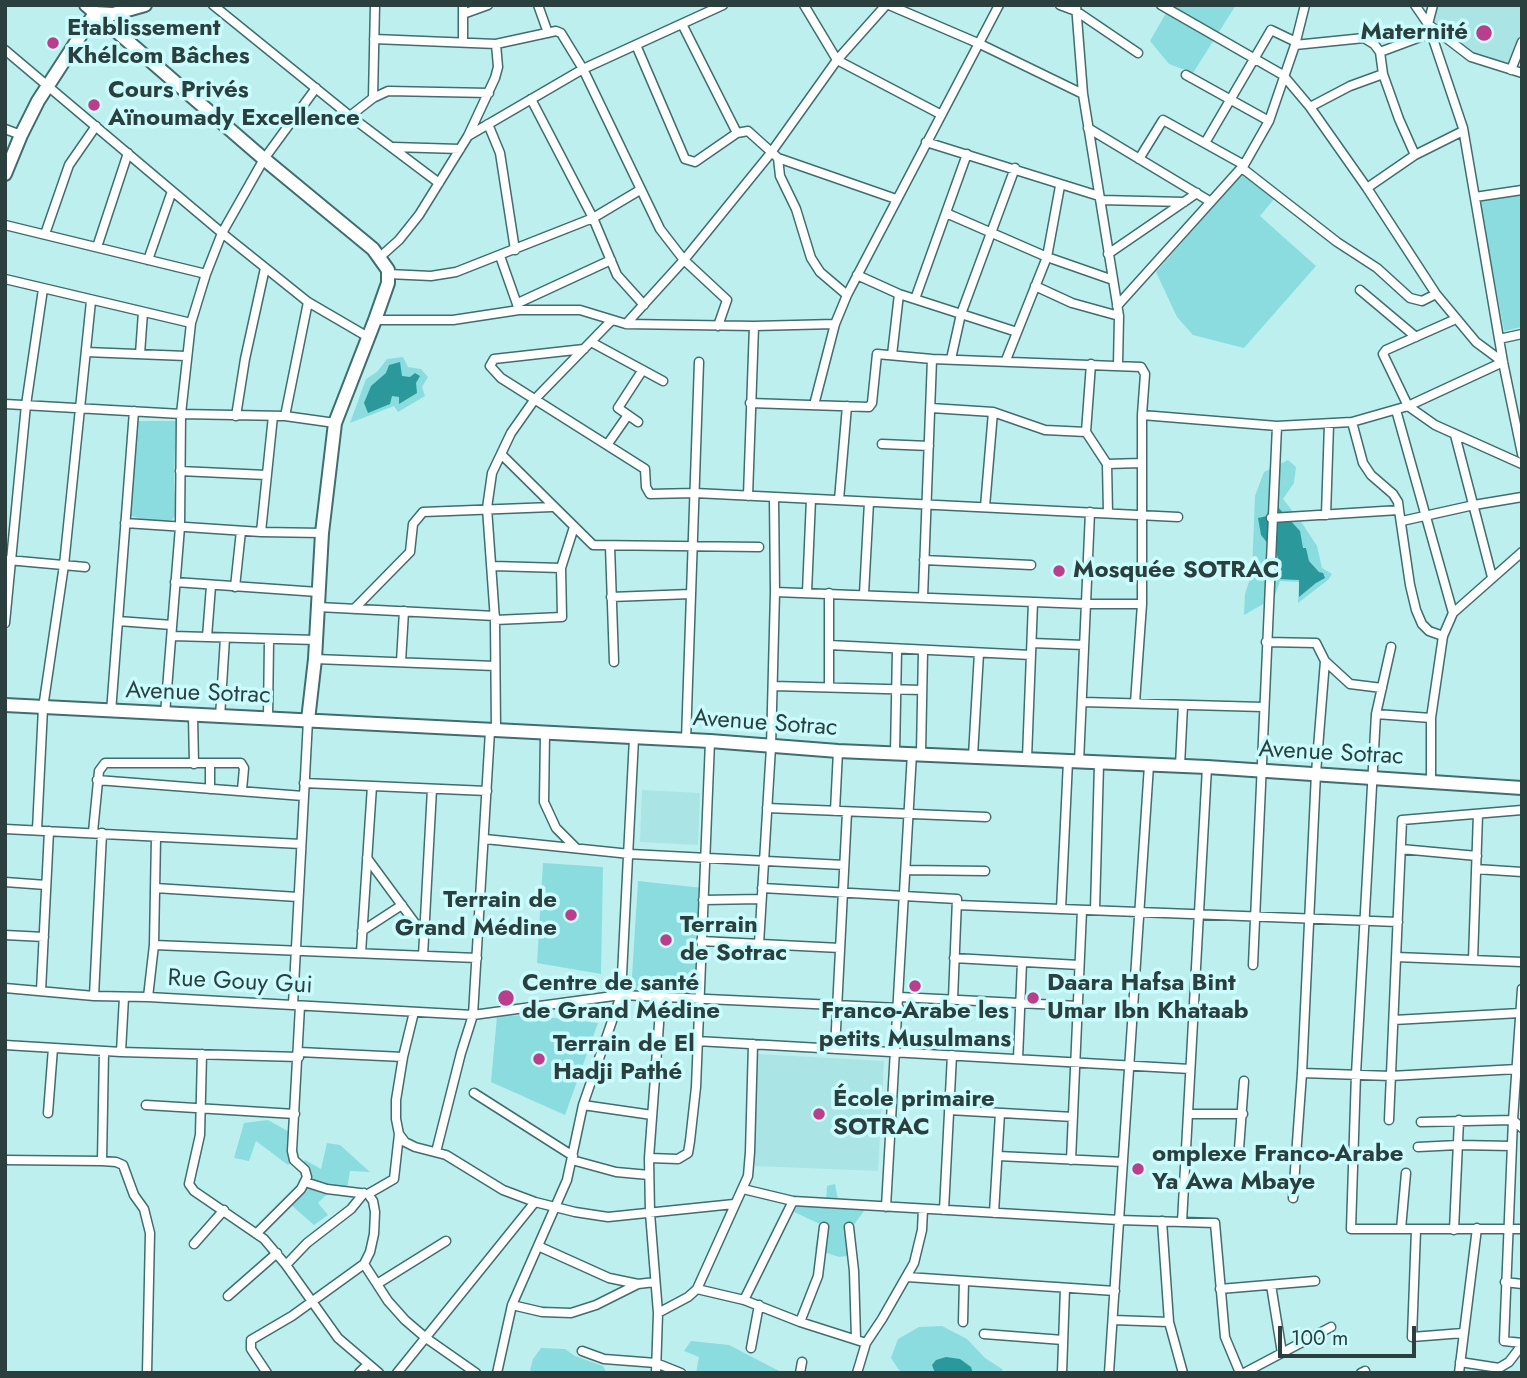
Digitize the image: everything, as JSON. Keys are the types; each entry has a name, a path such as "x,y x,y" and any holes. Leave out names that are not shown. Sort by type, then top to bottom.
{"street":[{"path":"90,9 113,15 145,5"},
{"path":"214,5 439,183"},
{"path":"373,98 375,5"},
{"path":"463,42 463,9 488,5"},
{"path":"538,5 548,33"},
{"path":"468,136 583,69 723,5"},
{"path":"804,5 837,60 940,114"},
{"path":"626,324 774,156 837,60 887,5 980,44 1083,94"},
{"path":"814,405 835,324 856,275 999,5"},
{"path":"1060,5 1076,8 1138,52"},
{"path":"1161,5 1283,75 1310,107 1367,188 1436,294 1476,342 1503,362"},
{"path":"1117,306 1243,166 1269,121 1296,43 1305,5"},
{"path":"1415,5 1429,29 1463,131 1503,362 1517,410 1522,454"},
{"path":"1429,29 1433,5"},
{"path":"1076,8 1083,94 1119,316 1118,365"},
{"path":"5,174 21,135 90,9"},
{"path":"90,9 380,257 388,274 388,283 375,320 335,423 322,533 295,950 299,1055 292,1156 306,1173 306,1182 257,1233"},
{"path":"682,24 737,133"},
{"path":"1380,52 1429,29"},
{"path":"1429,29 1471,57 1522,73"},
{"path":"1205,143 1270,30 1296,43 1364,38 1374,44 1380,52 1383,74 1398,119 1415,155"},
{"path":"374,39 496,44 548,33 561,33 583,69 660,229 684,260 727,300 718,326"},
{"path":"1511,70 1522,42"},
{"path":"380,257 399,240 419,215 468,136 489,93 498,67 496,44"},
{"path":"636,45 685,159 695,162 737,133 748,131 774,156 896,199"},
{"path":"5,50 308,302 368,337"},
{"path":"1310,107 1350,86 1383,74"},
{"path":"1186,75 1269,121"},
{"path":"165,714 180,527 181,414 191,323 205,274 222,233 264,159 316,88"},
{"path":"351,116 373,98 388,91 489,93"},
{"path":"531,99 593,218 617,275 644,304"},
{"path":"1139,159 1163,120 1243,166 1337,242 1377,268 1410,298 1422,301 1436,294"},
{"path":"488,124 504,170 515,250"},
{"path":"45,234 69,165 96,126"},
{"path":"1088,128 1211,202"},
{"path":"5,129 21,135"},
{"path":"1367,188 1415,155 1463,131"},
{"path":"926,142 1015,168 1100,198 1184,202"},
{"path":"391,147 460,149"},
{"path":"97,247 128,153"},
{"path":"915,299 967,154"},
{"path":"774,156 780,176 796,209 811,258 820,272 847,296"},
{"path":"951,359 961,314 1015,168"},
{"path":"1006,360 1047,257 1060,186"},
{"path":"388,274 442,275 500,257 593,218 640,190"},
{"path":"1475,197 1522,190"},
{"path":"148,260 172,191"},
{"path":"1108,254 1197,193"},
{"path":"946,213 1047,257 1113,280"},
{"path":"5,225 205,274"},
{"path":"500,257 518,306"},
{"path":"375,320 453,320 518,306 611,260"},
{"path":"236,416 245,359 265,268"},
{"path":"856,275 899,294 1017,332"},
{"path":"5,279 191,323"},
{"path":"1035,286 1072,303 1119,316"},
{"path":"5,623 8,560 43,289"},
{"path":"1360,290 1416,337"},
{"path":"892,355 899,294"},
{"path":"37,830 43,708 65,565 91,301"},
{"path":"285,416 308,302"},
{"path":"518,306 580,310 626,324 835,324"},
{"path":"140,354 143,312"},
{"path":"1456,319 1386,349 1383,354 1408,406 1435,425 1522,464"},
{"path":"436,1152 473,1015 493,731 495,618 487,509 492,473 511,433 535,399 612,320"},
{"path":"748,496 754,326"},
{"path":"1499,340 1522,334"},
{"path":"663,381 587,345 494,359 490,366 501,378 645,469 646,487 650,494 695,493 1178,517"},
{"path":"86,352 186,356"},
{"path":"750,403 872,406 875,355 1141,367 1144,374 1141,463 1142,604 1135,703"},
{"path":"923,597 932,359"},
{"path":"686,740 699,362"},
{"path":"1142,415 1277,426 1352,422 1408,406 1503,362"},
{"path":"1091,364 1086,432 1107,464 1108,513"},
{"path":"638,422 618,408 642,370"},
{"path":"5,404 181,414 285,416 335,423"},
{"path":"839,500 847,406"},
{"path":"931,408 993,412 1045,430 1086,432"},
{"path":"1396,410 1453,613"},
{"path":"111,712 134,411"},
{"path":"985,507 993,412"},
{"path":"607,444 628,415"},
{"path":"261,532 274,416"},
{"path":"1352,422 1363,463 1398,502 1409,585 1416,610 1422,624 1429,631 1443,636"},
{"path":"1326,515 1329,424"},
{"path":"1252,965 1277,426"},
{"path":"1455,435 1492,577"},
{"path":"882,444 929,446"},
{"path":"500,454 593,545 760,547"},
{"path":"1107,464 1141,463"},
{"path":"180,471 266,475"},
{"path":"759,944 771,747 775,592 774,497"},
{"path":"1402,521 1522,497"},
{"path":"807,592 811,499"},
{"path":"864,594 869,502"},
{"path":"354,608 410,552 412,524 419,514 432,511 552,507"},
{"path":"1271,518 1399,510"},
{"path":"1061,909 1074,762 1083,702 1090,512"},
{"path":"125,523 322,533"},
{"path":"318,607 495,618 562,617 561,568 574,527"},
{"path":"235,587 241,530"},
{"path":"610,546 614,662"},
{"path":"1431,781 1431,718 1443,636 1453,613 1522,552"},
{"path":"8,560 85,566"},
{"path":"924,560 1031,565"},
{"path":"493,566 561,568"},
{"path":"175,582 318,592"},
{"path":"207,637 211,586"},
{"path":"775,592 1142,604"},
{"path":"829,593 829,687"},
{"path":"611,597 691,594"},
{"path":"1027,758 1033,602"},
{"path":"401,662 404,611"},
{"path":"118,621 172,625"},
{"path":"172,636 316,640"},
{"path":"220,718 225,638"},
{"path":"268,718 269,640"},
{"path":"1266,642 1315,643 1325,661 1350,684 1382,688"},
{"path":"1032,643 1084,645"},
{"path":"830,645 1031,655"},
{"path":"1391,647 1376,714 1356,1074 1351,1229 1522,1229"},
{"path":"895,752 897,650"},
{"path":"886,1207 909,814 922,690 923,651"},
{"path":"973,756 979,653"},
{"path":"315,659 495,666"},
{"path":"1293,1198 1302,1073 1316,773 1325,661"},
{"path":"773,686 922,690"},
{"path":"1083,702 1263,707"},
{"name":"Avenue Sotrac","path":"5,705 710,741 838,751 1373,776 1522,788"},
{"path":"1180,766 1183,705"},
{"path":"1376,714 1431,718"},
{"path":"193,716 194,764"},
{"path":"545,734 544,802 556,828 576,848"},
{"path":"497,1373 512,1305 556,1208 572,1158 583,1105 621,995 635,738"},
{"path":"649,1158 678,1160 688,1153 696,1087 710,741"},
{"path":"835,811 838,751"},
{"path":"94,996 97,780 100,766 105,763 243,764 242,790"},
{"path":"210,764 210,789"},
{"path":"1095,910 1099,764"},
{"path":"1109,1373 1149,765"},
{"path":"1182,1222 1207,767"},
{"path":"97,780 303,796"},
{"path":"304,783 487,791"},
{"path":"361,953 372,786"},
{"path":"422,956 432,789"},
{"path":"767,808 986,817"},
{"path":"1389,1120 1402,820 1522,810"},
{"path":"835,1049 847,812"},
{"path":"1473,960 1478,814"},
{"path":"5,829 301,845"},
{"path":"41,991 50,831"},
{"path":"148,997 154,945 156,837"},
{"path":"485,839 630,854 844,865"},
{"path":"1401,849 1477,856"},
{"path":"367,858 424,935"},
{"path":"1476,869 1522,872"},
{"path":"907,870 985,871"},
{"path":"5,882 46,885"},
{"path":"155,888 298,897"},
{"path":"762,888 957,899 953,999"},
{"path":"703,900 761,899"},
{"path":"362,931 402,905"},
{"path":"957,905 1398,922"},
{"path":"1071,1160 1082,910"},
{"path":"5,935 44,937"},
{"path":"702,941 840,948"},
{"path":"154,945 477,958"},
{"path":"1396,957 1522,962"},
{"path":"954,958 1079,965"},
{"path":"1018,1059 1022,962"},
{"name":"Rue Gouy Gui","path":"5,988 94,996 473,1015 621,995 899,1008"},
{"path":"1460,1362 1499,1368 1509,1362 1522,1344 1504,1341 1513,1120 1520,1052 1522,989"},
{"path":"121,1052 124,997"},
{"path":"656,1368 658,1313 650,1213 649,1158 661,997"},
{"path":"900,997 1078,1006"},
{"path":"286,1265 307,1243 351,1209 366,1193 394,1179 399,1134 396,1100 414,1012"},
{"path":"1394,1020 1520,1013"},
{"path":"697,1041 1190,1069"},
{"path":"658,1313 697,1289 743,1189 749,1167 753,1044"},
{"path":"5,1045 121,1052 403,1057"},
{"path":"48,1113 53,1048"},
{"path":"102,1160 104,1051"},
{"path":"202,1054 198,1147 189,1184 194,1191 257,1233 277,1253 338,1338 379,1373"},
{"path":"944,1210 952,1055"},
{"path":"1302,1073 1391,1076 1517,1069"},
{"path":"1239,1149 1244,1082"},
{"path":"474,1093 572,1158 616,1172 649,1175"},
{"path":"146,1105 295,1114"},
{"path":"583,1105 652,1115"},
{"path":"949,1110 1073,1117"},
{"path":"994,1213 1000,1113"},
{"path":"1188,1114 1243,1114"},
{"path":"1454,1230 1459,1120"},
{"path":"1421,1122 1513,1120 1522,1128"},
{"path":"399,1134 405,1142 460,1162 503,1189 556,1208 608,1217 734,1204"},
{"path":"1418,1147 1512,1146"},
{"path":"998,1156 1123,1162"},
{"path":"5,1160 102,1160 123,1166 148,1221 150,1233 147,1373"},
{"path":"1401,1229 1406,1172"},
{"path":"263,1371 251,1349 251,1340 292,1316 363,1264 370,1252 375,1212 373,1201 366,1193 327,1189 306,1182"},
{"path":"743,1189 793,1201 1215,1223 1225,1338 1242,1373 1331,1327"},
{"path":"744,1300 793,1201"},
{"path":"397,1373 535,1202"},
{"path":"857,1373 866,1343 914,1263 923,1209"},
{"path":"194,1244 224,1210"},
{"path":"1162,1221 1169,1322 1179,1372"},
{"path":"800,1322 818,1276 824,1227"},
{"path":"849,1227 854,1271 856,1339"},
{"path":"1459,1373 1477,1228"},
{"path":"1416,1230 1412,1337 1463,1333"},
{"path":"377,1284 446,1241"},
{"path":"538,1246 609,1278 638,1284 655,1282"},
{"path":"228,1296 277,1253"},
{"path":"363,1264 395,1310 426,1338 473,1372"},
{"path":"907,1277 1115,1291"},
{"path":"963,1322 964,1281"},
{"path":"1220,1289 1315,1281"},
{"path":"1505,1282 1522,1283"},
{"path":"512,1305 542,1312 571,1312 596,1305 638,1284"},
{"path":"1271,1284 1282,1353"},
{"path":"1062,1373 1065,1288"},
{"path":"697,1289 744,1300 800,1322 866,1343"},
{"path":"751,1348 759,1305"},
{"path":"1113,1320 1169,1322"},
{"path":"984,1334 1063,1339"},
{"path":"582,1351 604,1359 681,1373"},
{"path":"800,1373 802,1362"},
{"path":"359,1373 367,1365"}],"shaded area":[{"path":"1159,5 1236,5 1193,73 1169,64 1150,41 1166,13"},
{"name":"Maternité","path":"1440,5 1522,5 1522,45 1512,72 1469,52 1431,21"},
{"path":"1245,171 1275,198 1260,216 1316,266 1244,348 1193,335 1177,317 1156,272"},
{"path":"1522,192 1522,327 1504,331 1479,197"},
{"path":"403,357 408,367 421,369 428,377 422,387 425,396 398,412 394,406 350,423 366,379 377,372 387,359"},
{"path":"400,362 402,376 410,377 415,373 420,376 416,383 417,393 399,404 399,397 392,396 390,404 368,413 364,403 371,386 386,373 389,365"},
{"path":"136,421 176,421 176,514 172,520 154,522 131,516"},
{"path":"1288,460 1296,467 1294,483 1283,499 1317,546 1322,568 1332,574 1298,603 1299,582 1280,581 1274,598 1244,615 1245,594 1252,572 1255,496 1264,472"},
{"path":"1275,504 1300,531 1309,561 1325,578 1299,597 1299,580 1278,579 1274,571 1279,563 1277,555 1261,535 1258,518 1267,516 1269,506"},
{"path":"642,790 700,793 698,845 640,842"},
{"name":"Terrain de Grand Médine","path":"543,863 603,867 601,974 537,963"},
{"name":"Terrain de Sotrac","path":"638,881 703,888 694,995 631,992"},
{"name":"Terrain de El Hadji Pathé","path":"528,1015 598,1023 565,1115 491,1082 497,1016"},
{"name":"École primaire SOTRAC","path":"757,1054 884,1061 878,1171 755,1166"},
{"path":"268,1120 295,1135 294,1160 288,1165 256,1141 249,1161 234,1158 244,1123"},
{"path":"327,1143 340,1145 370,1172 350,1171 347,1189 327,1194 318,1203 328,1215 314,1225 290,1204 306,1174 301,1165 305,1160 321,1169"},
{"path":"835,1184 838,1200 863,1204 864,1211 853,1226 855,1255 839,1257 815,1249 820,1224 794,1212 800,1200 826,1202 827,1186"},
{"path":"942,1326 967,1339 985,1358 1002,1369 1003,1373 905,1373 899,1370 891,1358 898,1339 919,1327"},
{"path":"691,1341 729,1345 783,1373 696,1373 699,1357 684,1351"},
{"path":"541,1348 565,1349 575,1356 603,1366 607,1373 535,1373 530,1370 533,1359"},
{"path":"946,1357 960,1359 971,1367 973,1373 935,1373 932,1365 936,1360"}],"place":[{"name":"Maternité","path":"1484,33"},
{"name":"Etablissement Khélcom Bâches","path":"53,43"},
{"name":"Cours Privés Aïnoumady Excellence","path":"94,105"},
{"name":"Mosquée SOTRAC","path":"1059,571"},
{"name":"Terrain de Grand Médine","path":"571,915"},
{"name":"Terrain de Sotrac","path":"666,940"},
{"name":"Franco-Arabe les petits Musulmans","path":"915,986"},
{"name":"Centre de santé de Grand Médine","path":"506,998"},
{"name":"Daara Hafsa Bint Umar Ibn Khataab","path":"1033,998"},
{"name":"Terrain de El Hadji Pathé","path":"539,1059"},
{"name":"École primaire SOTRAC","path":"819,1114"},
{"name":"omplexe Franco-Arabe Ya Awa Mbaye","path":"1138,1169"}]}
